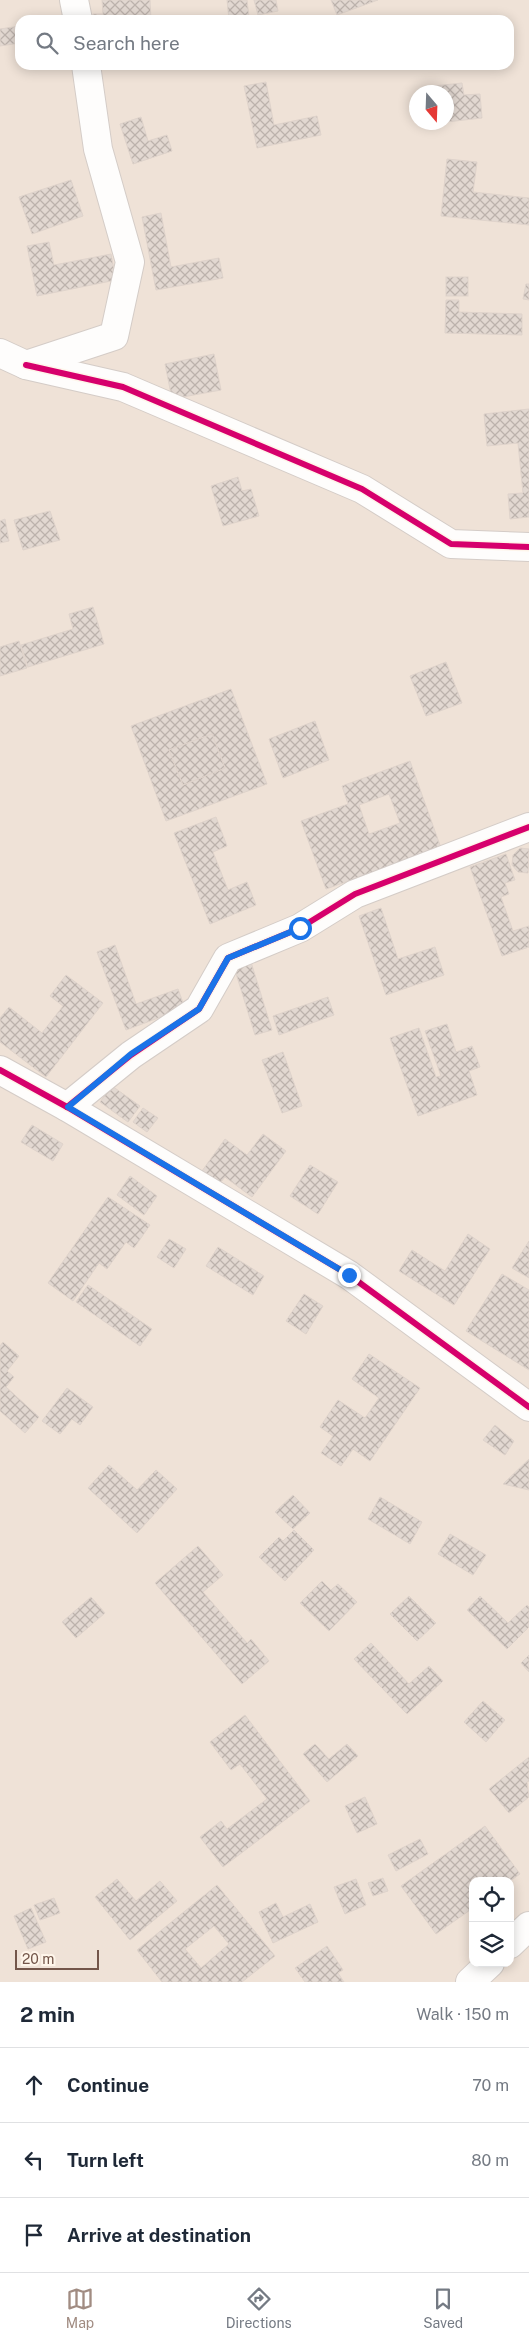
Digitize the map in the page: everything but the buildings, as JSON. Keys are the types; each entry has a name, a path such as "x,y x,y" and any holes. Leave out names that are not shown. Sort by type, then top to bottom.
{"street":[{"path":"74,0 77,15"},
{"path":"26,365 114,336 130,262 98,149 87,70"},
{"path":"0,353 26,365 123,387 362,488 451,544 529,547"},
{"path":"68,1107 131,1054 199,1009 228,958 300,928 355,894 529,827"},
{"path":"0,1070 68,1107 349,1275 529,1407"},
{"path":"514,1940 529,1926"},
{"path":"470,1982 486,1967"}],"shaded area":[{"path":"0,0 529,0 529,1982 0,1982"}],"cycle path":[{"path":"26,365 123,387 362,489 451,544 529,547"},
{"path":"67,1107 131,1055 199,1009 228,958 300,928 355,894 529,827"},
{"path":"0,1070 67,1107 349,1275 529,1407"}],"route":[{"path":"300,928 228,958 199,1009 131,1054 68,1107 349,1275"}]}
